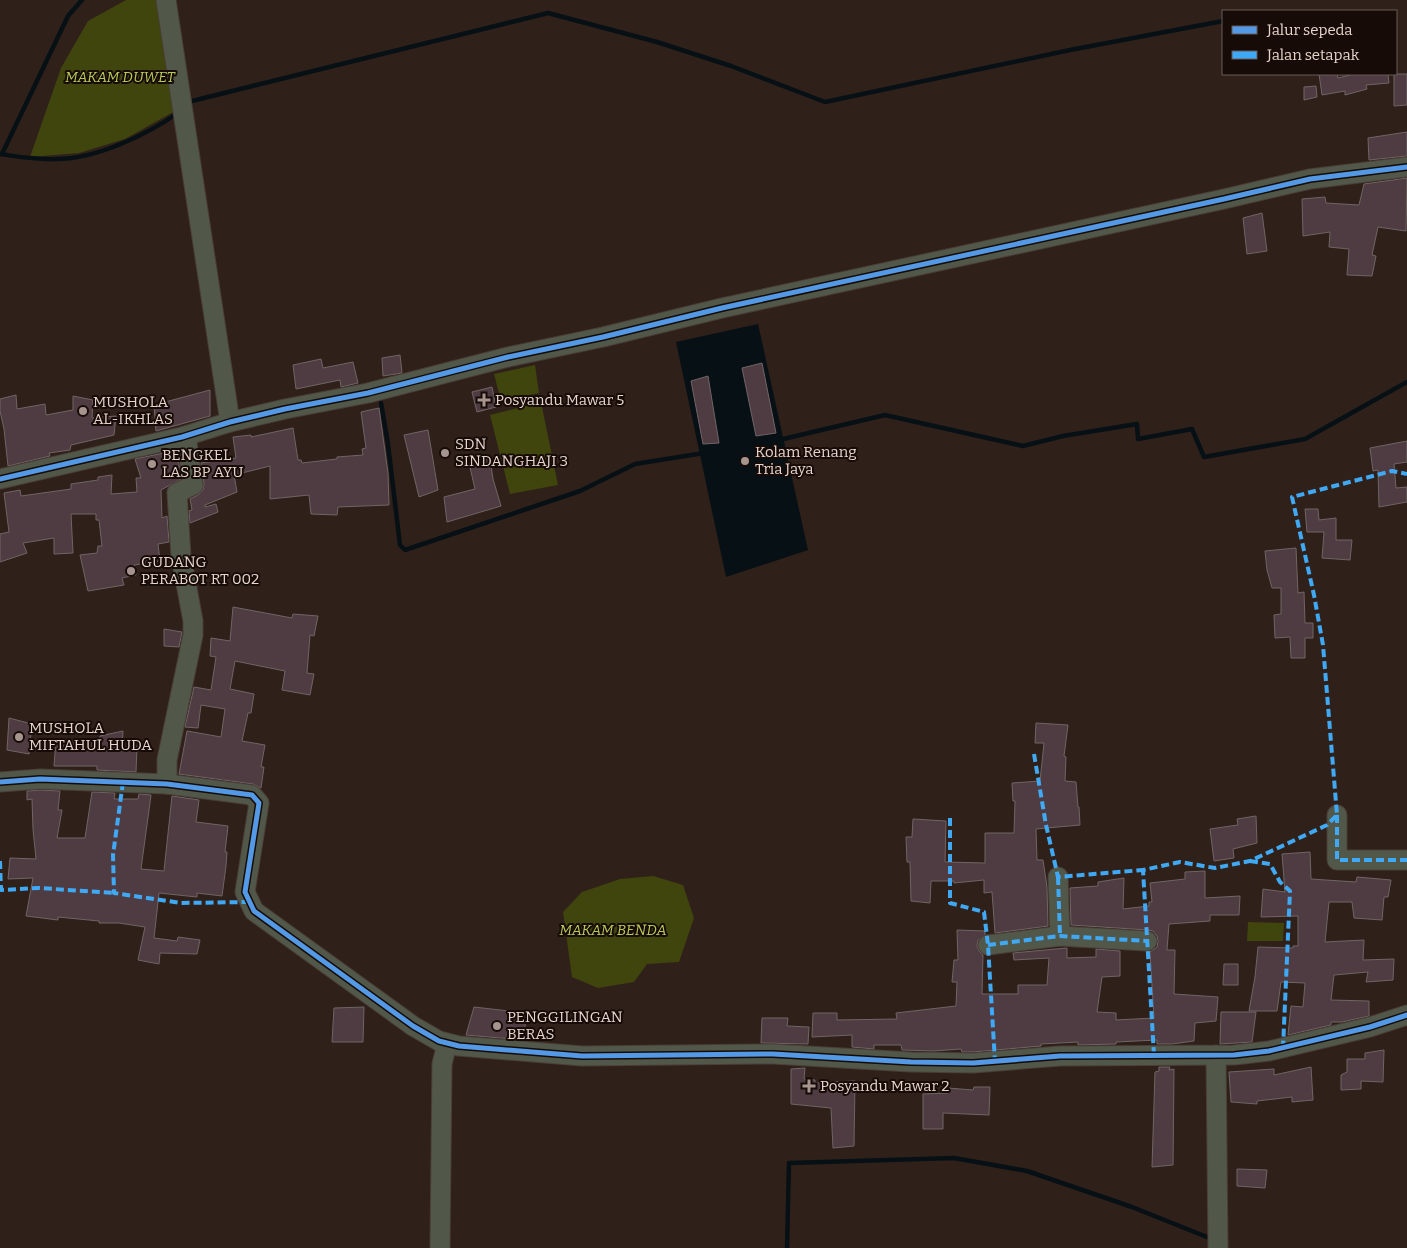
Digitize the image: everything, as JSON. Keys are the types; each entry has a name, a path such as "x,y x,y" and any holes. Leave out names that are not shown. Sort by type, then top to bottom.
{"street":[{"path":"166,0 230,422"},
{"path":"0,478 186,436 230,422 285,409 368,393 463,368 722,308 1224,199 1310,178 1407,167"},
{"path":"166,784 167,760 193,635 189,594 181,556 177,493 193,485 186,436"},
{"path":"0,782 40,779 166,784 252,794 259,803 245,892 254,911 413,1026 447,1044 582,1056 773,1054 911,1062 973,1063 1060,1056 1234,1055 1269,1051 1407,1015"},
{"path":"1337,815 1337,860 1407,860"},
{"path":"1058,877 1060,936"},
{"path":"988,945 1060,936 1147,941"},
{"path":"440,1248 442,1064 447,1044"},
{"path":"1216,1055 1218,1248"}],"green space":[{"name":"MAKAM DUWET","path":"126,0 162,0 182,107 125,139 79,153 30,157 61,68 88,21"},
{"path":"535,365 539,393 501,401 494,374"},
{"path":"541,402 558,485 510,494 490,415"},
{"name":"MAKAM BENDA","path":"653,876 683,885 694,918 679,962 647,964 634,982 598,988 572,977 563,912 582,892 620,879"},
{"path":"1248,922 1284,923 1283,941 1247,941"}],"shaded area":[{"name":"Kolam Renang Tria Jaya","path":"758,324 808,550 726,577 676,342"}],"building":[{"path":"1407,74 1407,105 1394,106 1394,75"},
{"path":"1319,75 1337,75 1338,78 1350,75 1388,75 1389,83 1366,85 1367,89 1345,95 1345,91 1322,95"},
{"path":"1316,86 1317,97 1304,100 1304,87"},
{"path":"1407,132 1407,156 1369,160 1368,138"},
{"path":"1407,178 1406,231 1378,227 1372,255 1376,256 1372,276 1347,275 1349,249 1329,247 1330,232 1303,236 1302,199 1325,197 1326,203 1359,205 1364,184"},
{"path":"1262,213 1267,251 1247,254 1243,218"},
{"path":"400,355 402,373 383,376 382,358"},
{"path":"321,359 323,368 353,362 358,383 341,387 340,380 296,389 293,365"},
{"path":"762,363 776,433 756,436 742,368"},
{"path":"708,376 719,443 703,444 691,381"},
{"name":"Posyandu Mawar 5","path":"492,387 496,407 477,412 472,392"},
{"path":"210,390 210,416 156,431 154,405"},
{"path":"16,395 17,409 45,404 46,415 73,410 73,396 93,400 92,418 116,416 114,435 71,445 70,450 49,453 50,456 8,466 0,399"},
{"path":"379,408 388,473 389,505 338,507 337,515 311,514 309,495 270,499 270,466 234,475 237,492 205,505 205,507 216,504 218,512 190,523 189,511 192,510 190,499 203,490 204,483 201,463 236,458 233,437 251,435 251,437 293,428 298,460 301,460 302,463 363,455 362,449 366,448 361,412"},
{"path":"428,430 438,490 419,497 404,435"},
{"path":"1407,441 1407,462 1394,464 1396,488 1407,487 1407,502 1379,507 1378,470 1373,471 1370,448"},
{"path":"164,453 166,459 178,457 181,479 161,490 162,518 167,516 169,542 158,544 160,561 134,565 136,575 122,578 124,585 88,591 80,555 97,553 98,546 102,546 99,520 96,520 96,514 71,514 73,553 54,554 54,538 23,543 27,553 0,562 0,534 9,532 4,493 20,490 21,496 71,489 71,484 98,480 98,477 112,475 111,494 137,492 136,478 141,478 135,459"},
{"path":"490,459 493,479 501,506 447,522 444,497 475,489 469,463"},
{"path":"1305,509 1318,509 1319,520 1336,518 1336,540 1352,540 1350,560 1322,558 1324,532 1307,532"},
{"path":"1296,548 1298,593 1304,592 1305,623 1313,623 1313,638 1305,638 1305,658 1291,658 1290,637 1275,638 1274,615 1281,614 1281,588 1272,588 1267,570 1265,551"},
{"path":"233,607 292,618 293,614 318,616 314,636 310,635 307,673 314,674 310,695 282,690 285,671 235,661 230,689 254,694 251,713 248,713 242,741 265,745 261,767 264,767 261,788 253,784 179,774 187,731 221,737 225,709 201,705 198,728 185,727 194,687 211,690 216,657 210,656 211,638 230,641"},
{"path":"164,629 182,632 179,647 164,646"},
{"name":"MUSHOLA MIFTAHUL HUDA","path":"9,718 32,724 29,754 7,750"},
{"path":"1036,723 1068,725 1064,756 1066,757 1065,781 1076,782 1079,807 1080,825 1036,829 1037,860 1043,860 1047,887 1048,926 995,933 992,892 984,893 984,880 954,883 954,881 931,881 930,903 911,901 910,862 907,862 906,837 912,837 913,819 946,821 945,862 985,863 985,833 1014,833 1015,801 1013,801 1012,783 1040,781 1044,743 1035,743"},
{"path":"123,731 122,748 137,746 136,772 97,770 97,766 54,766 56,740 100,743 100,736"},
{"path":"27,791 60,791 58,810 62,810 57,838 85,838 92,792 115,793 114,799 138,799 139,794 151,795 141,869 164,871 172,796 199,800 196,822 228,826 222,896 197,893 197,897 159,893 154,938 177,941 178,937 200,940 197,954 160,953 159,964 138,960 145,927 58,917 58,920 26,916 33,878 8,879 10,858 36,859 32,799 27,800"},
{"path":"1256,816 1257,843 1233,849 1234,858 1214,861 1210,829 1238,825 1237,819"},
{"path":"1310,852 1311,879 1356,882 1357,877 1391,880 1388,897 1384,897 1382,920 1354,918 1352,902 1329,902 1325,942 1364,940 1363,960 1394,959 1393,980 1366,982 1368,972 1334,975 1331,1000 1369,1001 1369,1016 1342,1022 1331,1022 1331,1025 1288,1035 1291,1006 1303,1007 1305,983 1281,982 1277,1011 1249,1011 1258,947 1293,948 1293,946 1298,946 1298,916 1261,917 1263,889 1285,892 1282,854"},
{"path":"1205,871 1205,898 1240,896 1239,915 1210,915 1210,921 1169,924 1167,950 1175,950 1174,994 1218,997 1216,1021 1195,1023 1194,1041 1157,1044 1157,1040 1078,1045 1078,1042 962,1052 961,1049 934,1051 902,1050 901,1045 874,1045 874,1049 852,1047 852,1035 812,1037 813,1013 837,1013 837,1020 897,1019 896,1013 956,1006 957,982 952,982 954,960 958,960 957,930 985,931 985,935 978,940 977,946 983,955 982,994 1018,994 1018,985 1047,985 1049,958 1014,960 1013,953 1067,948 1067,958 1096,957 1096,949 1120,951 1120,976 1102,977 1097,1012 1116,1013 1116,1020 1154,1018 1150,952 1157,947 1157,936 1153,931 1148,930 1071,925 1070,888 1098,886 1098,882 1124,878 1123,909 1149,906 1149,902 1152,902 1150,883 1185,879 1185,872"},
{"path":"1224,964 1238,964 1238,985 1223,985"},
{"path":"364,1007 363,1042 332,1042 334,1008"},
{"name":"PENGGILINGAN BERAS","path":"474,1007 526,1013 524,1040 466,1035"},
{"path":"1221,1012 1256,1012 1252,1042 1220,1044"},
{"path":"762,1018 788,1018 787,1026 809,1027 808,1044 761,1043"},
{"path":"1384,1050 1383,1082 1361,1081 1361,1089 1341,1090 1341,1075 1347,1072 1347,1059 1365,1059 1365,1053"},
{"path":"1159,1067 1170,1067 1169,1070 1174,1069 1173,1165 1152,1167 1155,1072 1159,1071"},
{"path":"1311,1067 1313,1100 1292,1102 1292,1097 1257,1101 1257,1104 1231,1102 1229,1072 1274,1069 1274,1075"},
{"path":"805,1068 804,1079 815,1080 815,1083 855,1081 854,1146 833,1148 831,1108 791,1104 791,1069"},
{"path":"974,1087 990,1087 989,1115 943,1113 943,1129 923,1129 923,1094 948,1093 948,1088 973,1090"},
{"path":"1237,1169 1267,1170 1265,1188 1237,1186"}],"waterway":[{"path":"2,154 68,16 82,0"},
{"path":"188,105 192,101 548,13 657,42 731,66 825,102 1070,50 1222,21"},
{"path":"0,154 49,159 88,155 136,137 178,113"},
{"path":"779,440 885,415 1023,446 1063,436 1137,424 1138,439 1192,429 1204,457 1305,439 1407,382"},
{"path":"381,403 388,444 400,545 405,550 580,491 635,464 704,453"},
{"path":"787,1248 789,1163 954,1158 1027,1171 1132,1207 1212,1239"}],"marked path":[{"path":"1154,1055 1143,870 1180,862 1215,868 1250,861 1327,825 1337,815 1323,645 1292,497 1392,471 1407,474"},
{"path":"1034,754 1046,825 1058,877 1143,870"},
{"path":"123,782 113,855 114,893 181,903 249,902"},
{"path":"1337,815 1337,860 1407,860"},
{"path":"950,818 950,903 984,912 988,945 995,1062"},
{"path":"0,861 1,890 39,888 114,893"},
{"path":"1250,861 1270,864 1280,882 1290,891 1283,1048"},
{"path":"1058,877 1060,936"},
{"path":"988,945 1060,936 1147,941"}],"cycle path":[{"path":"0,479 182,437 230,422 368,393 508,357 603,337 722,308 1310,179 1407,167"},
{"path":"0,782 40,779 167,784 252,795 259,803 245,892 254,911 413,1026 439,1041 459,1046 582,1056 773,1054 911,1062 973,1063 1060,1056 1234,1055 1269,1051 1370,1027 1407,1015"}],"place":[{"name":"Posyandu Mawar 5","path":"484,400"},
{"name":"MUSHOLA AL-IKHLAS","path":"83,411"},
{"name":"SDN SINDANGHAJI 3","path":"445,453"},
{"name":"Kolam Renang Tria Jaya","path":"745,461"},
{"name":"BENGKEL LAS BP AYU","path":"152,464"},
{"name":"GUDANG PERABOT RT 002","path":"131,571"},
{"name":"MUSHOLA MIFTAHUL HUDA","path":"19,737"},
{"name":"PENGGILINGAN BERAS","path":"497,1026"},
{"name":"Posyandu Mawar 2","path":"809,1086"}]}
